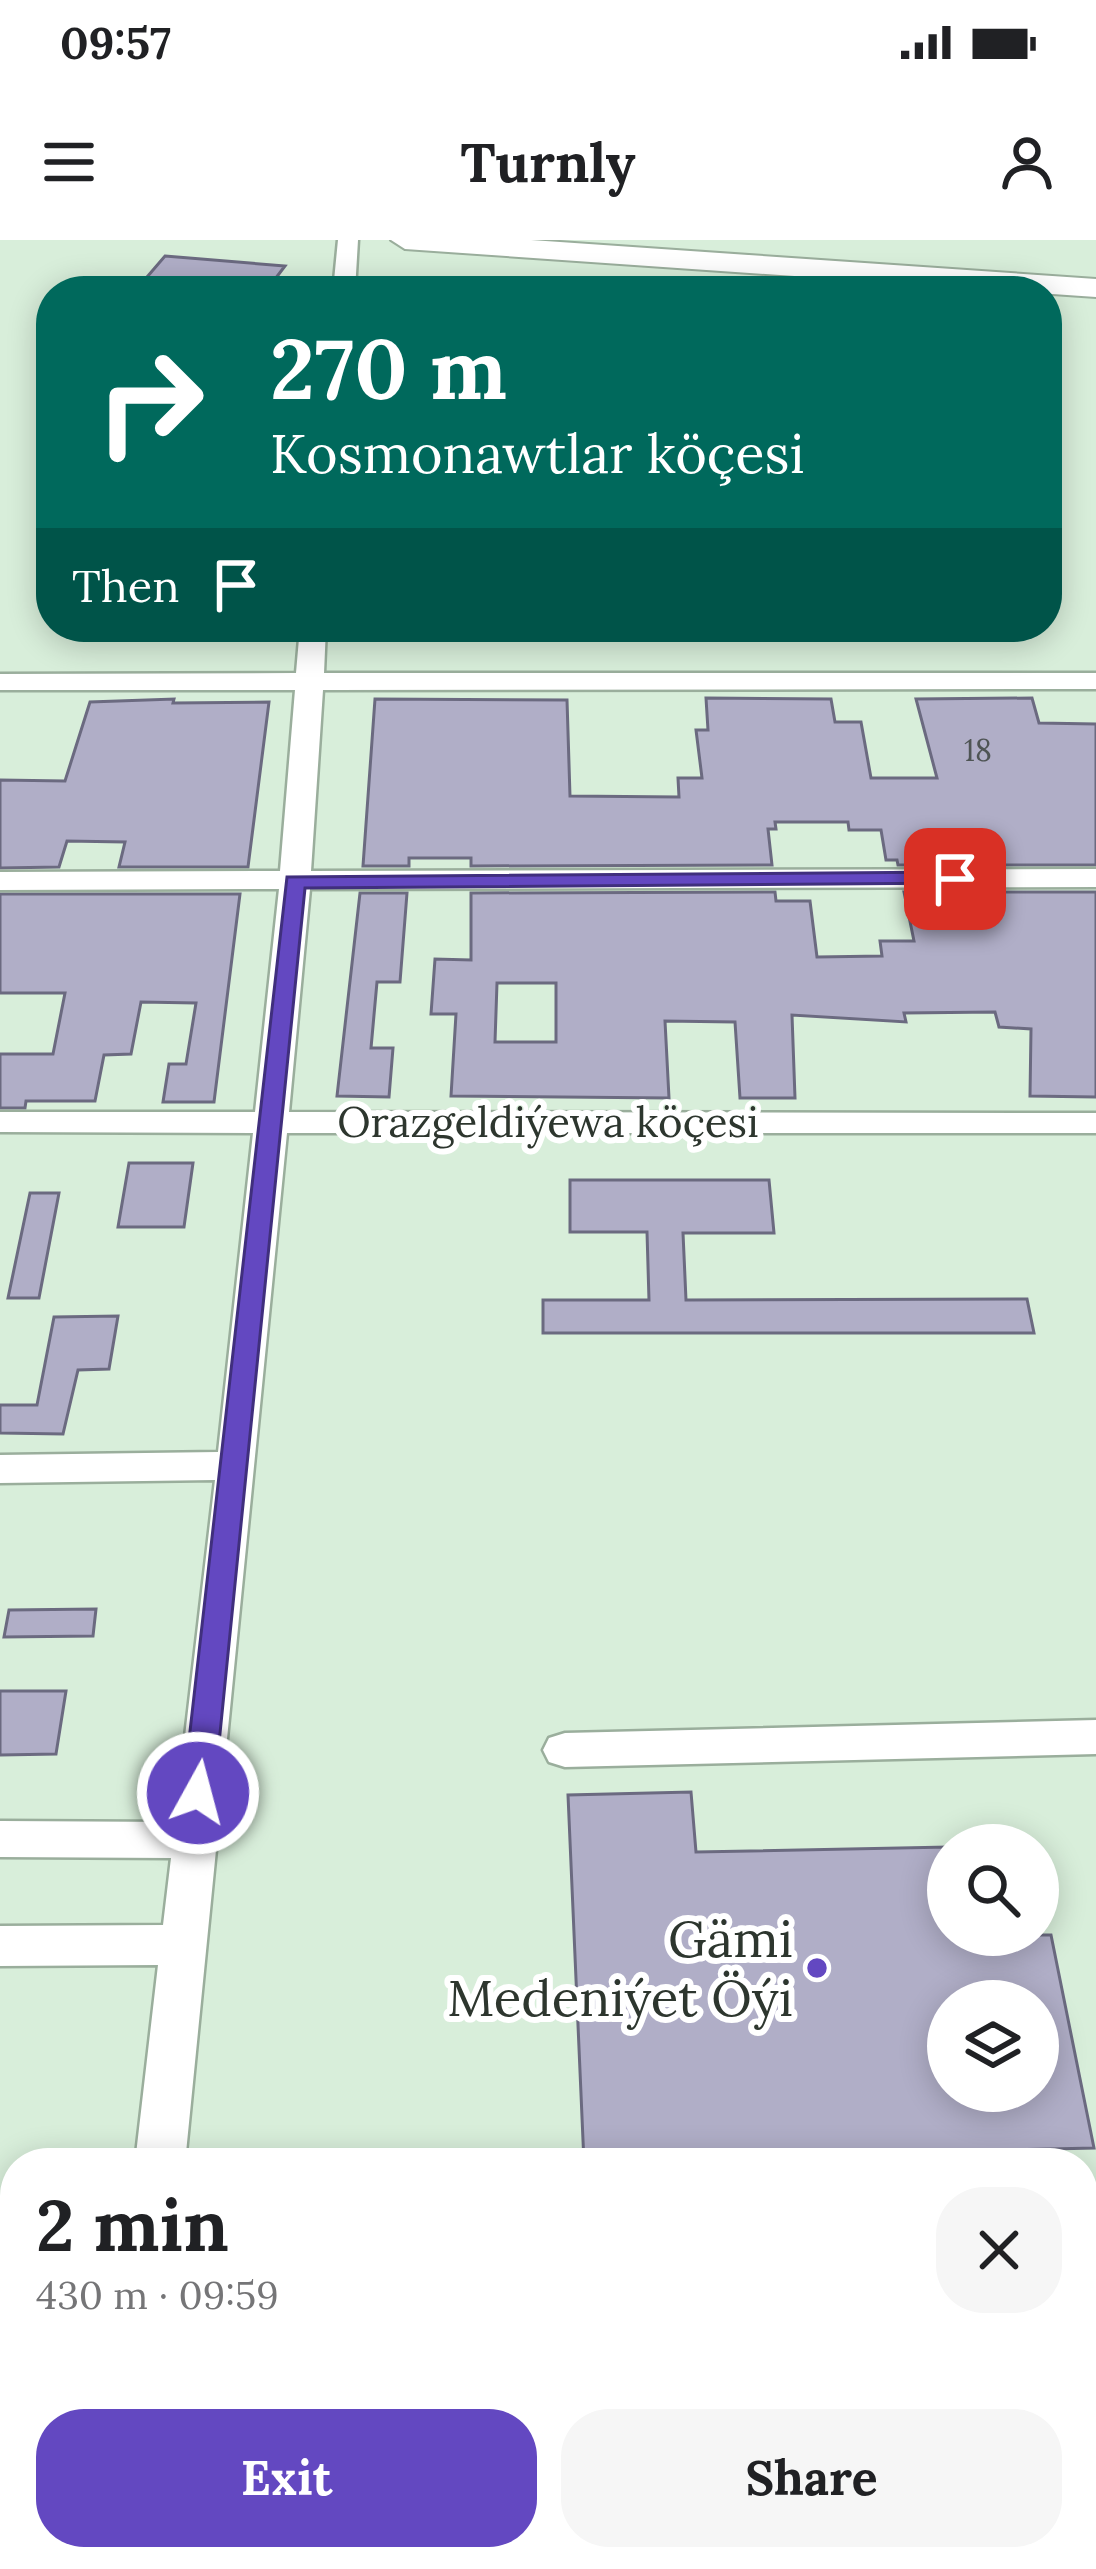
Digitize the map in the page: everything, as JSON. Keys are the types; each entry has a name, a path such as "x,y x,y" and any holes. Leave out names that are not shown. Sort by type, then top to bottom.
{"highway":[{"path":"405,240 923,276"},
{"path":"715,240 1096,267"},
{"path":"1062,286 1096,288"}],"street":[{"path":"345,276 348,240"},
{"path":"162,2148 295,882 312,642"},
{"path":"0,682 1096,681"},
{"path":"0,881 1096,878"},
{"name":"Orazgeldiýewa köçesi","path":"0,1122 1096,1123"},
{"path":"0,1469 236,1466"},
{"path":"566,1750 1096,1737"},
{"path":"0,1839 193,1840"},
{"path":"0,1946 182,1945"}],"building":[{"path":"165,256 285,266 277,276 148,276"},
{"path":"706,698 831,699 835,722 861,722 871,778 937,778 916,699 1032,698 1039,723 1096,724 1096,865 898,865 897,860 886,860 881,830 849,830 848,822 775,822 776,829 768,829 772,865 471,866 471,858 409,858 409,866 363,866 375,699 567,700 570,796 679,797 678,778 702,778 696,730 708,730"},
{"path":"174,699 173,703 269,702 248,867 119,867 125,842 67,841 59,867 0,868 0,780 65,781 90,702"},
{"path":"775,892 776,901 810,901 817,957 882,956 880,941 914,941 904,892 1096,892 1096,1097 1030,1096 1031,1029 999,1027 995,1012 904,1013 906,1022 792,1015 795,1098 740,1098 735,1022 665,1021 669,1098 451,1096 456,1014 431,1014 435,959 471,960 471,893","holes":["497,983 556,983 556,1042 495,1042"]},
{"path":"360,893 407,893 400,982 377,982 371,1048 393,1048 389,1097 337,1096"},
{"path":"0,894 240,894 214,1102 163,1102 169,1064 186,1064 196,1003 141,1002 131,1054 104,1055 95,1101 26,1101 25,1108 0,1108 0,1054 53,1054 65,993 0,993"},
{"path":"129,1163 193,1163 184,1227 118,1227"},
{"path":"570,1180 769,1180 774,1233 683,1233 686,1300 1027,1299 1034,1333 543,1333 543,1300 649,1300 647,1232 570,1232"},
{"path":"30,1193 59,1193 39,1298 8,1298"},
{"path":"118,1316 109,1369 78,1370 63,1434 0,1433 0,1405 37,1405 54,1317"},
{"path":"96,1609 93,1636 4,1637 9,1610"},
{"path":"0,1691 66,1691 56,1754 0,1755"},
{"name":"Gämi Medeniýet Öýi","path":"691,1792 696,1852 927,1847 927,1956 1055,1956 1094,2148 583,2148 568,1795"}],"place":[{"name":"Gämi Medeniýet Öýi","path":"817,1968"}],"route":[{"path":"198,1793 295,882 955,879"}]}
